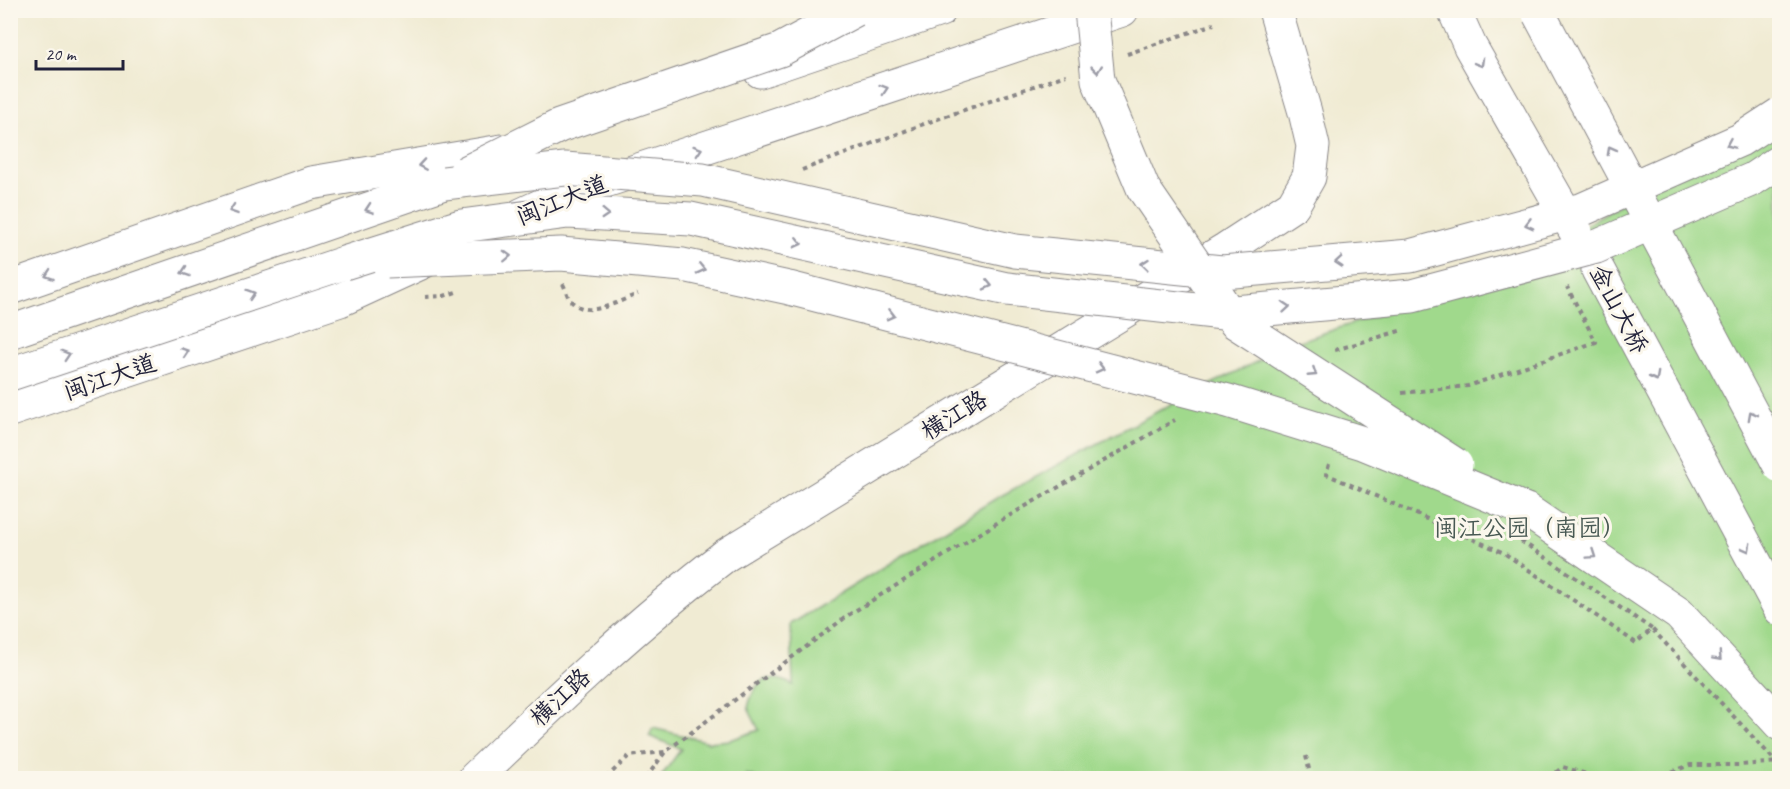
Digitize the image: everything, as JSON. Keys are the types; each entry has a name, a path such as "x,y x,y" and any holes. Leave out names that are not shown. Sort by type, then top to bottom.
{"main road":[{"path":"10,332 444,183 560,126 780,50 855,10"},
{"path":"10,288 311,183 548,144 940,10"},
{"path":"1091,10 1098,80 1143,188 1235,322 1519,522"},
{"name":"闽江大道","path":"10,410 340,300 566,194 1122,10"},
{"name":"横江路","path":"475,778 603,657 661,606 726,555 1216,255 1293,205 1309,177 1313,146 1275,10"},
{"name":"金山大桥","path":"1454,10 1470,46 1598,270 1779,609"},
{"path":"1538,12 1779,466"},
{"path":"444,183 565,169 703,180 1015,251 1222,272 1410,256 1581,210 1740,140 1779,114"},
{"path":"10,374 461,226 568,212 691,219 1007,289 1223,313 1412,296 1596,247 1753,179 1779,161"},
{"path":"344,263 561,254 683,265 789,288 1228,401 1363,443 1519,522 1679,614 1779,724"}],"path":[{"path":"1398,393 1468,386 1596,342 1563,280"},
{"path":"563,282 570,300 582,309 597,310 646,293"},
{"path":"1325,458 1336,462"},
{"path":"1330,463 1326,474 1504,553 1636,643 1652,629"},
{"path":"1519,522 1652,629 1779,766"},
{"path":"606,778 629,756 666,752 645,778"},
{"path":"1306,756 1311,778"},
{"path":"1655,778 1690,765 1779,762"},
{"path":"1549,778 1563,767 1600,778"}],"green space":[{"name":"闽江公园（南园）","path":"1779,106 1779,778 757,778 745,774 754,778 660,778 681,749 649,736 653,728 709,742 730,740 759,730 748,708 758,685 769,679 776,679 793,685 791,624 995,499 1177,401 1297,342 1513,270"}]}
